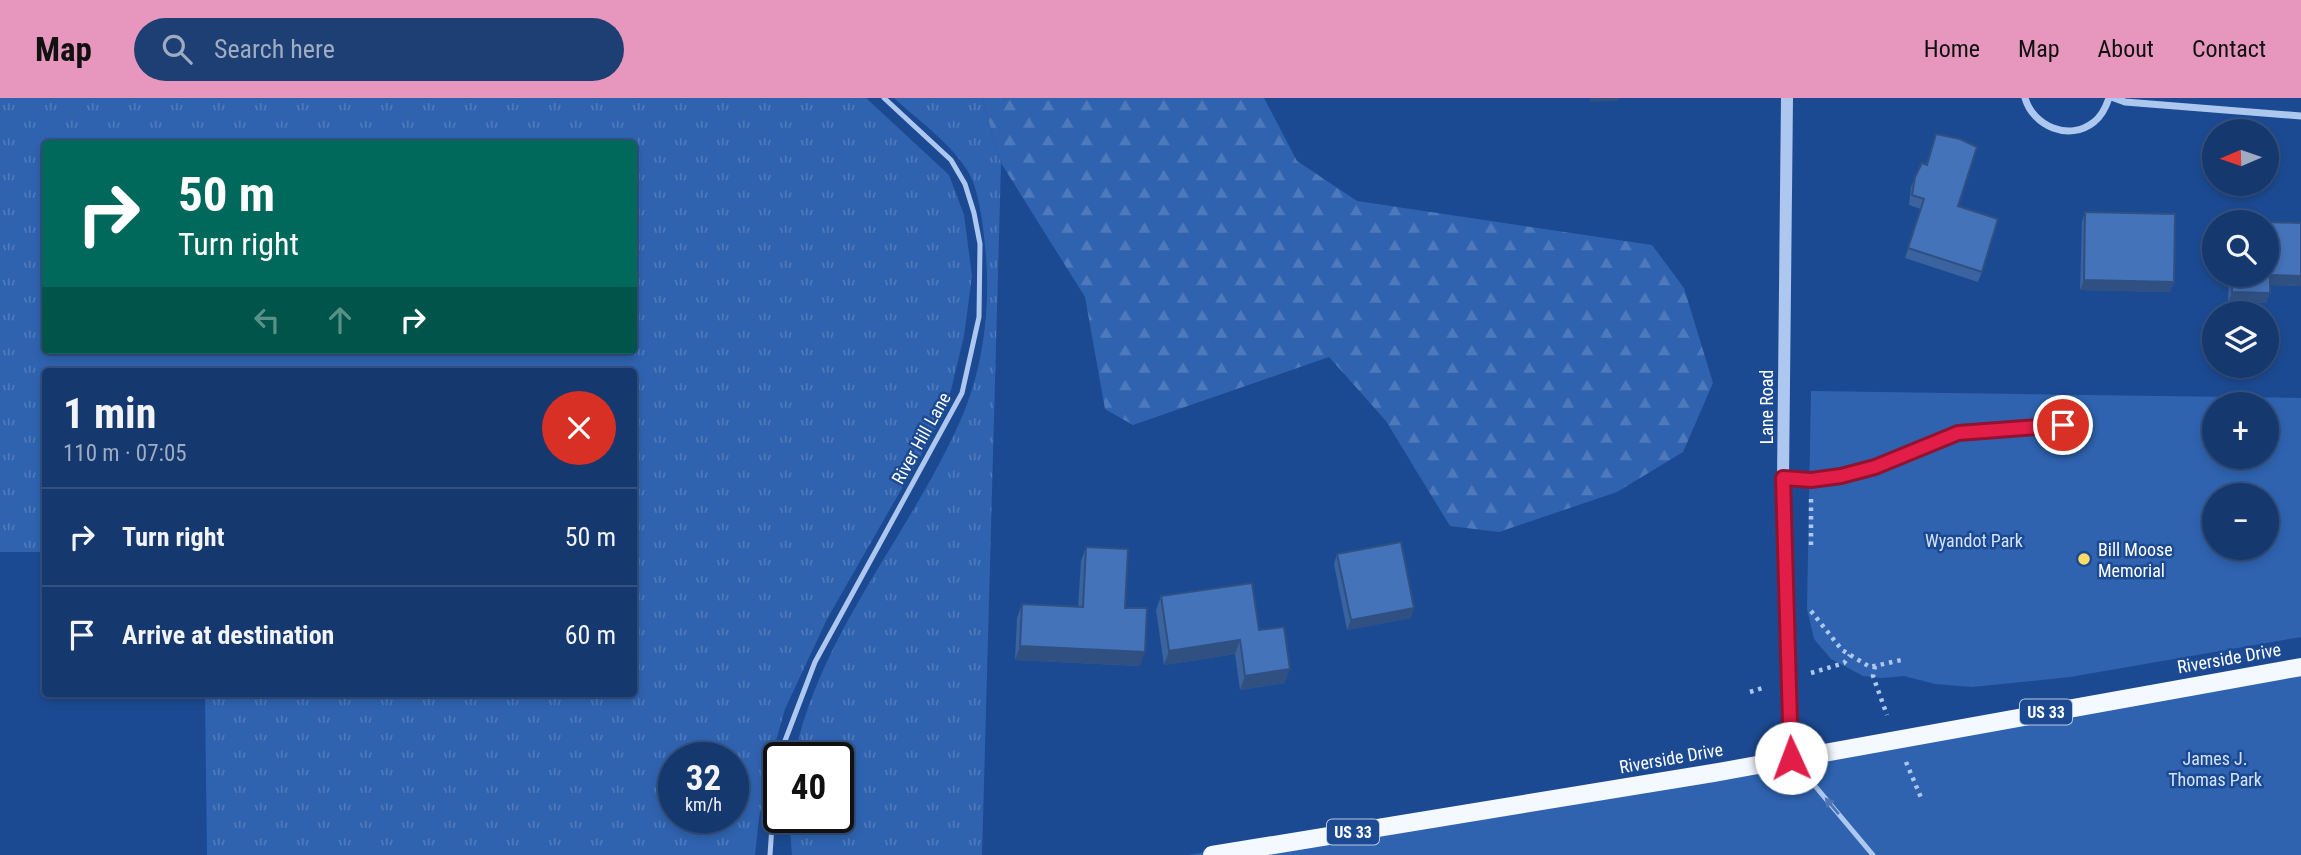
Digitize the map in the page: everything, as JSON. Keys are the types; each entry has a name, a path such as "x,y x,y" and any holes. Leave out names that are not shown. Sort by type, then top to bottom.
{"main road":[{"name":"Riverside Drive","path":"1212,855 1508,807 2301,667"}],"street":[{"name":"Lane Road","path":"1787,98 1783,478 1791,758"},
{"path":"2025,98 2037,119 2050,127 2065,131 2080,129 2093,122 2112,98 2125,103 2301,116"}],"lane":[{"name":"River Hill Lane","path":"785,742 815,662 962,393 979,317 980,244 965,184 951,160 884,98"},
{"path":"1783,478 1811,480 1841,476 1875,467 1958,433 2063,425"},
{"path":"1791,758 1873,855"},
{"path":"770,855 771,833"}],"path":[{"path":"1811,480 1811,559"},
{"path":"1811,598 1811,611 1842,650 1870,667 1901,660"},
{"path":"1844,663 1850,655"},
{"path":"1873,676 1875,666"}],"green space":[{"path":"0,98 866,98 949,175 964,215 972,276 964,336 951,390 933,434 827,619 785,709 776,742 763,742 763,799 755,855 207,855 205,697 637,697 637,368 42,368 42,552 0,552"},
{"path":"894,98 982,98 1001,163 982,855 792,855 790,833 854,833 854,742 798,742 807,711 846,623 920,498 964,412 981,355 987,295 981,213 969,173 934,133"},
{"path":"982,98 1264,98 1297,161 1357,201 1652,245 1684,288 1713,383 1683,452 1617,492 1499,532 1450,526 1386,421 1329,357 1133,425 1105,409 1085,297 1001,163"},
{"name":"Wyandot Park","path":"1811,391 2202,397 2202,469 2279,469 2279,398 2301,398 2301,637 2070,677 1972,687 1935,684 1904,676 1863,676 1831,659 1814,639 1807,609"},
{"name":"James J. Thomas Park","path":"2301,667 2301,855 1187,855 1495,810"}],"building":[{"path":"1936,134 1960,139 1977,147 1958,206 1998,219 1982,272 1908,248 1924,199 1912,195 1915,177 1922,163 1927,165"},
{"path":"2085,212 2175,214 2174,282 2084,280"},
{"path":"2279,222 2301,223 2301,276 2279,275"},
{"path":"2232,287 2270,287 2270,293 2232,292"},
{"path":"1401,542 1414,608 1351,620 1337,554"},
{"path":"1086,547 1128,549 1125,608 1147,608 1145,652 1020,646 1022,604 1083,607"},
{"path":"1252,583 1259,630 1284,627 1290,669 1245,676 1240,640 1169,651 1161,596"}],"place":[{"name":"Bill Moose Memorial","path":"2084,559"}],"route":[{"path":"1791,758 1783,478 1811,480 1841,476 1875,467 1958,433 2063,425"}]}
